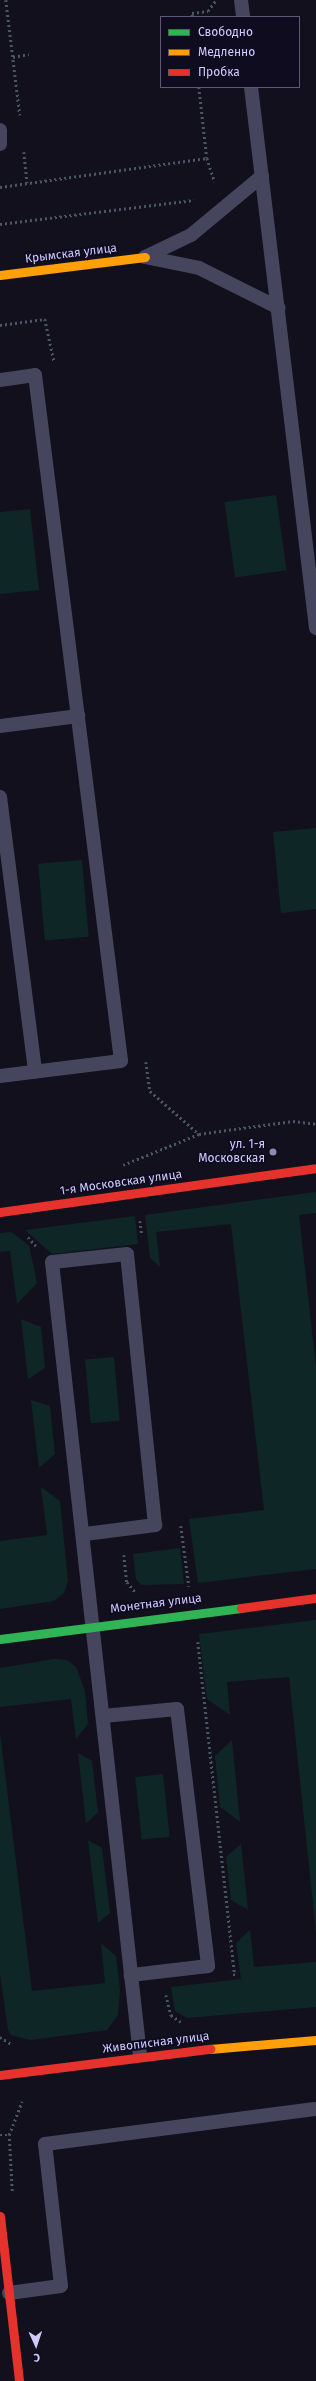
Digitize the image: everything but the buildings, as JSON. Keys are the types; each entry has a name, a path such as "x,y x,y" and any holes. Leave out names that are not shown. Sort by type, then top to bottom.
{"street":[{"name":"Крымская улица","path":"0,275 145,257"},
{"name":"1-я Московская улица","path":"0,1212 316,1168"},
{"name":"Монетная улица","path":"0,1639 93,1624 316,1598"},
{"name":"Живописная улица","path":"0,2075 140,2055 316,2040"},
{"path":"0,2216 20,2381"}],"lane":[{"path":"240,0 243,16"},
{"path":"251,88 279,308 316,628"},
{"path":"0,130 0,144"},
{"path":"145,257 191,234 262,176"},
{"path":"145,257 199,268 279,308"},
{"path":"0,380 35,375 121,1061 0,1076"},
{"path":"0,726 78,716"},
{"path":"0,797 35,1072"},
{"path":"85,1534 155,1525 127,1254 52,1262 140,2055"},
{"path":"103,1716 177,1709 208,1966 131,1975"},
{"path":"9,2293 61,2286 45,2144 315,2109"}],"path":[{"path":"6,0 20,120"},
{"path":"192,16 192,13 208,11 216,0"},
{"path":"13,57 29,54"},
{"path":"199,88 207,158 216,180 214,186"},
{"path":"23,143 27,183"},
{"path":"0,187 207,158"},
{"path":"0,224 196,199"},
{"path":"117,1166 199,1134 293,1121 316,1124"},
{"path":"24,1234 35,1241 39,1252"},
{"path":"124,1555 127,1582 139,1594"},
{"path":"164,1987 171,2015 185,2025"},
{"path":"0,2135 9,2135"}],"green space":[{"path":"276,495 287,570 235,577 225,502"},
{"path":"30,509 39,590 0,594 0,512"},
{"path":"316,828 316,909 281,913 273,832"},
{"path":"82,860 89,937 45,941 38,864"},
{"path":"316,1192 316,1213 299,1215 316,1368 316,1569 198,1583 189,1519 264,1510 231,1224 156,1232 160,1267 150,1258 145,1215"},
{"path":"135,1216 138,1244 52,1254 25,1230"},
{"path":"11,1232 29,1245 37,1283 17,1304 10,1251 0,1252 0,1233"},
{"path":"21,1319 41,1327 45,1368 28,1379"},
{"path":"114,1357 120,1421 91,1423 85,1360"},
{"path":"31,1400 50,1406 55,1454 39,1468"},
{"path":"41,1487 60,1501 68,1581 64,1593 54,1601 0,1609 0,1541 47,1535"},
{"path":"180,1548 184,1584 141,1585 136,1579 133,1554"},
{"path":"316,1620 316,1933 289,1677 227,1682 230,1715 207,1699 199,1634"},
{"path":"54,1659 67,1660 76,1667 85,1691 88,1724 76,1739 71,1699 0,1707 0,1668"},
{"path":"0,1733 32,1991 105,1983 101,1943 116,1956 120,1990 118,2015 107,2030 30,2040 11,2035 8,2030 0,1974"},
{"path":"232,1740 240,1822 220,1807 215,1756"},
{"path":"78,1753 92,1761 98,1812 86,1824"},
{"path":"163,1774 170,1837 142,1840 135,1777"},
{"path":"88,1840 102,1848 110,1913 98,1923"},
{"path":"241,1844 248,1910 231,1900 226,1857"},
{"path":"250,1930 254,1967 316,1962 316,2007 187,2018 175,2011 171,1987 241,1979 236,1943"}],"traffic: fast":[{"path":"0,1639 241,1608"}],"traffic: slow":[{"path":"0,275 145,257"},
{"path":"210,2049 316,2040"}],"traffic: jam":[{"path":"0,1212 316,1168"},
{"path":"241,1608 316,1598"},
{"path":"0,2075 210,2049"},
{"path":"0,2216 19,2381"}],"place":[{"name":"ул. 1-я Московская","path":"273,1152"}]}
